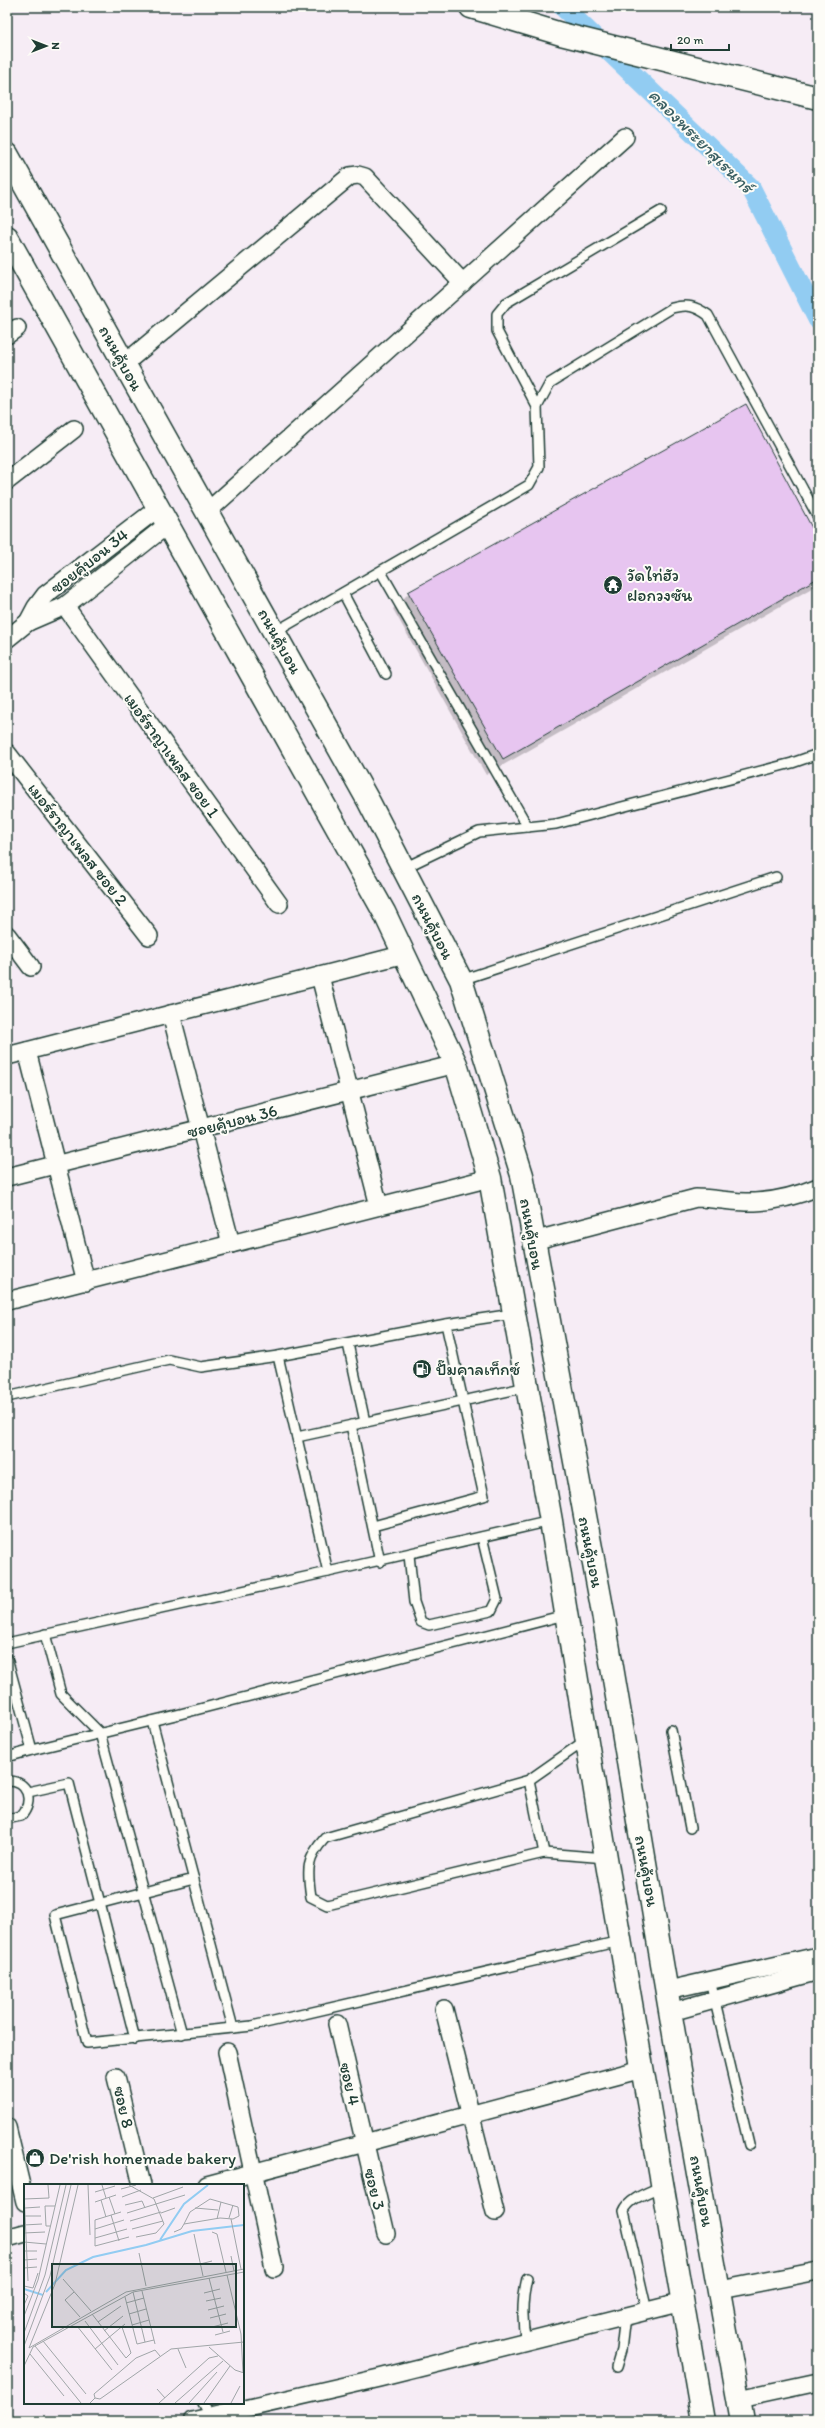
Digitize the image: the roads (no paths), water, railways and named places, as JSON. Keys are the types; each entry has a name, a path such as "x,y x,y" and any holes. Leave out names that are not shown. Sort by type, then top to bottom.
{"main road":[{"path":"472,7 561,34 815,97"},
{"name":"ถนนคู้บอน","path":"7,154 275,632 404,868 461,980 522,1175 576,1475 601,1602 742,2421"},
{"name":"ถนนคู้บอน","path":"7,237 384,912 456,1064 490,1178 551,1521 620,1941 704,2421"},
{"path":"544,1481 576,1475"}],"street":[{"path":"208,511 625,137"},
{"path":"124,364 350,176 358,175 365,177 463,283"},
{"path":"7,481 74,429"},
{"name":"ซอยคู้บอน 34","path":"7,639 28,622 65,606 162,516"},
{"name":"ซอยคู้บอน 34","path":"28,622 36,607 45,595 162,516"},
{"name":"เมอร์ราญาเพลส ซอย 1","path":"65,606 279,904"},
{"name":"เมอร์ราญาเพลส ซอย 2","path":"7,753 149,936"},
{"path":"7,935 31,967"},
{"path":"7,1056 405,954"},
{"path":"320,976 379,1206"},
{"path":"171,1014 231,1244"},
{"path":"27,1051 58,1165 86,1282"},
{"name":"ซอยคู้บอน 36","path":"7,1178 456,1064"},
{"path":"7,1301 490,1178"},
{"path":"533,1241 696,1198 714,1198 755,1202 792,1196 818,1187"},
{"path":"668,1990 818,1956"},
{"path":"671,2012 818,1971"},
{"path":"444,2009 472,2115 495,2212"},
{"name":"ซอย 4","path":"337,2024 364,2144"},
{"path":"227,2052 274,2268"},
{"path":"211,2184 642,2069"},
{"name":"ซอย 8","path":"116,2076 142,2184"},
{"path":"7,2127 24,2198"},
{"name":"ซอย 3","path":"364,2144 386,2234"},
{"path":"7,2238 24,2233"},
{"path":"720,2290 818,2271"},
{"path":"244,2402 526,2341 683,2302"},
{"path":"739,2399 818,2382"},
{"path":"192,2421 207,2410 235,2404"}],"lane":[{"path":"275,632 530,485 539,467 537,407 497,331 497,314 506,303 662,211"},
{"path":"537,407 550,383 672,308 686,304 696,306 708,315 818,517"},
{"path":"381,572 528,827"},
{"path":"343,594 386,674"},
{"path":"404,868 479,832 564,822 792,763 818,754"},
{"path":"461,980 776,877"},
{"path":"7,1397 170,1360 201,1367 278,1356 348,1344 446,1324 513,1314"},
{"path":"373,1526 484,1496 446,1324"},
{"path":"348,1344 365,1422"},
{"path":"278,1356 328,1572"},
{"path":"297,1437 527,1387"},
{"path":"351,1425 380,1562"},
{"path":"7,1643 328,1572 380,1562 551,1521"},
{"path":"409,1555 414,1602 421,1622 429,1625 491,1612 497,1599 482,1537"},
{"path":"7,1757 566,1615"},
{"path":"45,1634 61,1694 100,1733 182,2034"},
{"path":"7,1658 32,1750"},
{"path":"152,1721 233,2028"},
{"path":"671,1730 690,1828"},
{"path":"586,1740 529,1780 325,1838 317,1847 307,1866 311,1897 326,1906 544,1853 606,1858"},
{"path":"529,1780 544,1853"},
{"path":"7,1781 19,1783 28,1792 29,1805 21,1816 7,1819"},
{"path":"28,1792 69,1783 135,2038"},
{"path":"194,1879 56,1915 87,2043 252,2026 620,1941"},
{"path":"710,1980 748,2145"},
{"path":"647,2311 624,2211 626,2206 631,2202 662,2186"},
{"path":"526,2341 522,2321 522,2304 527,2278"},
{"path":"616,2367 621,2350 625,2316"}],"waterway":[{"name":"คลองพระยาสุเรนทร์","path":"563,7 751,188 818,320"}],"place":[{"name":"วัดไท่ฮัว ฝอกวงซัน","path":"613,585"},
{"name":"ปั๊มคาลเท็กซ์","path":"422,1369"},
{"name":"De'rish homemade bakery","path":"35,2158"}]}
